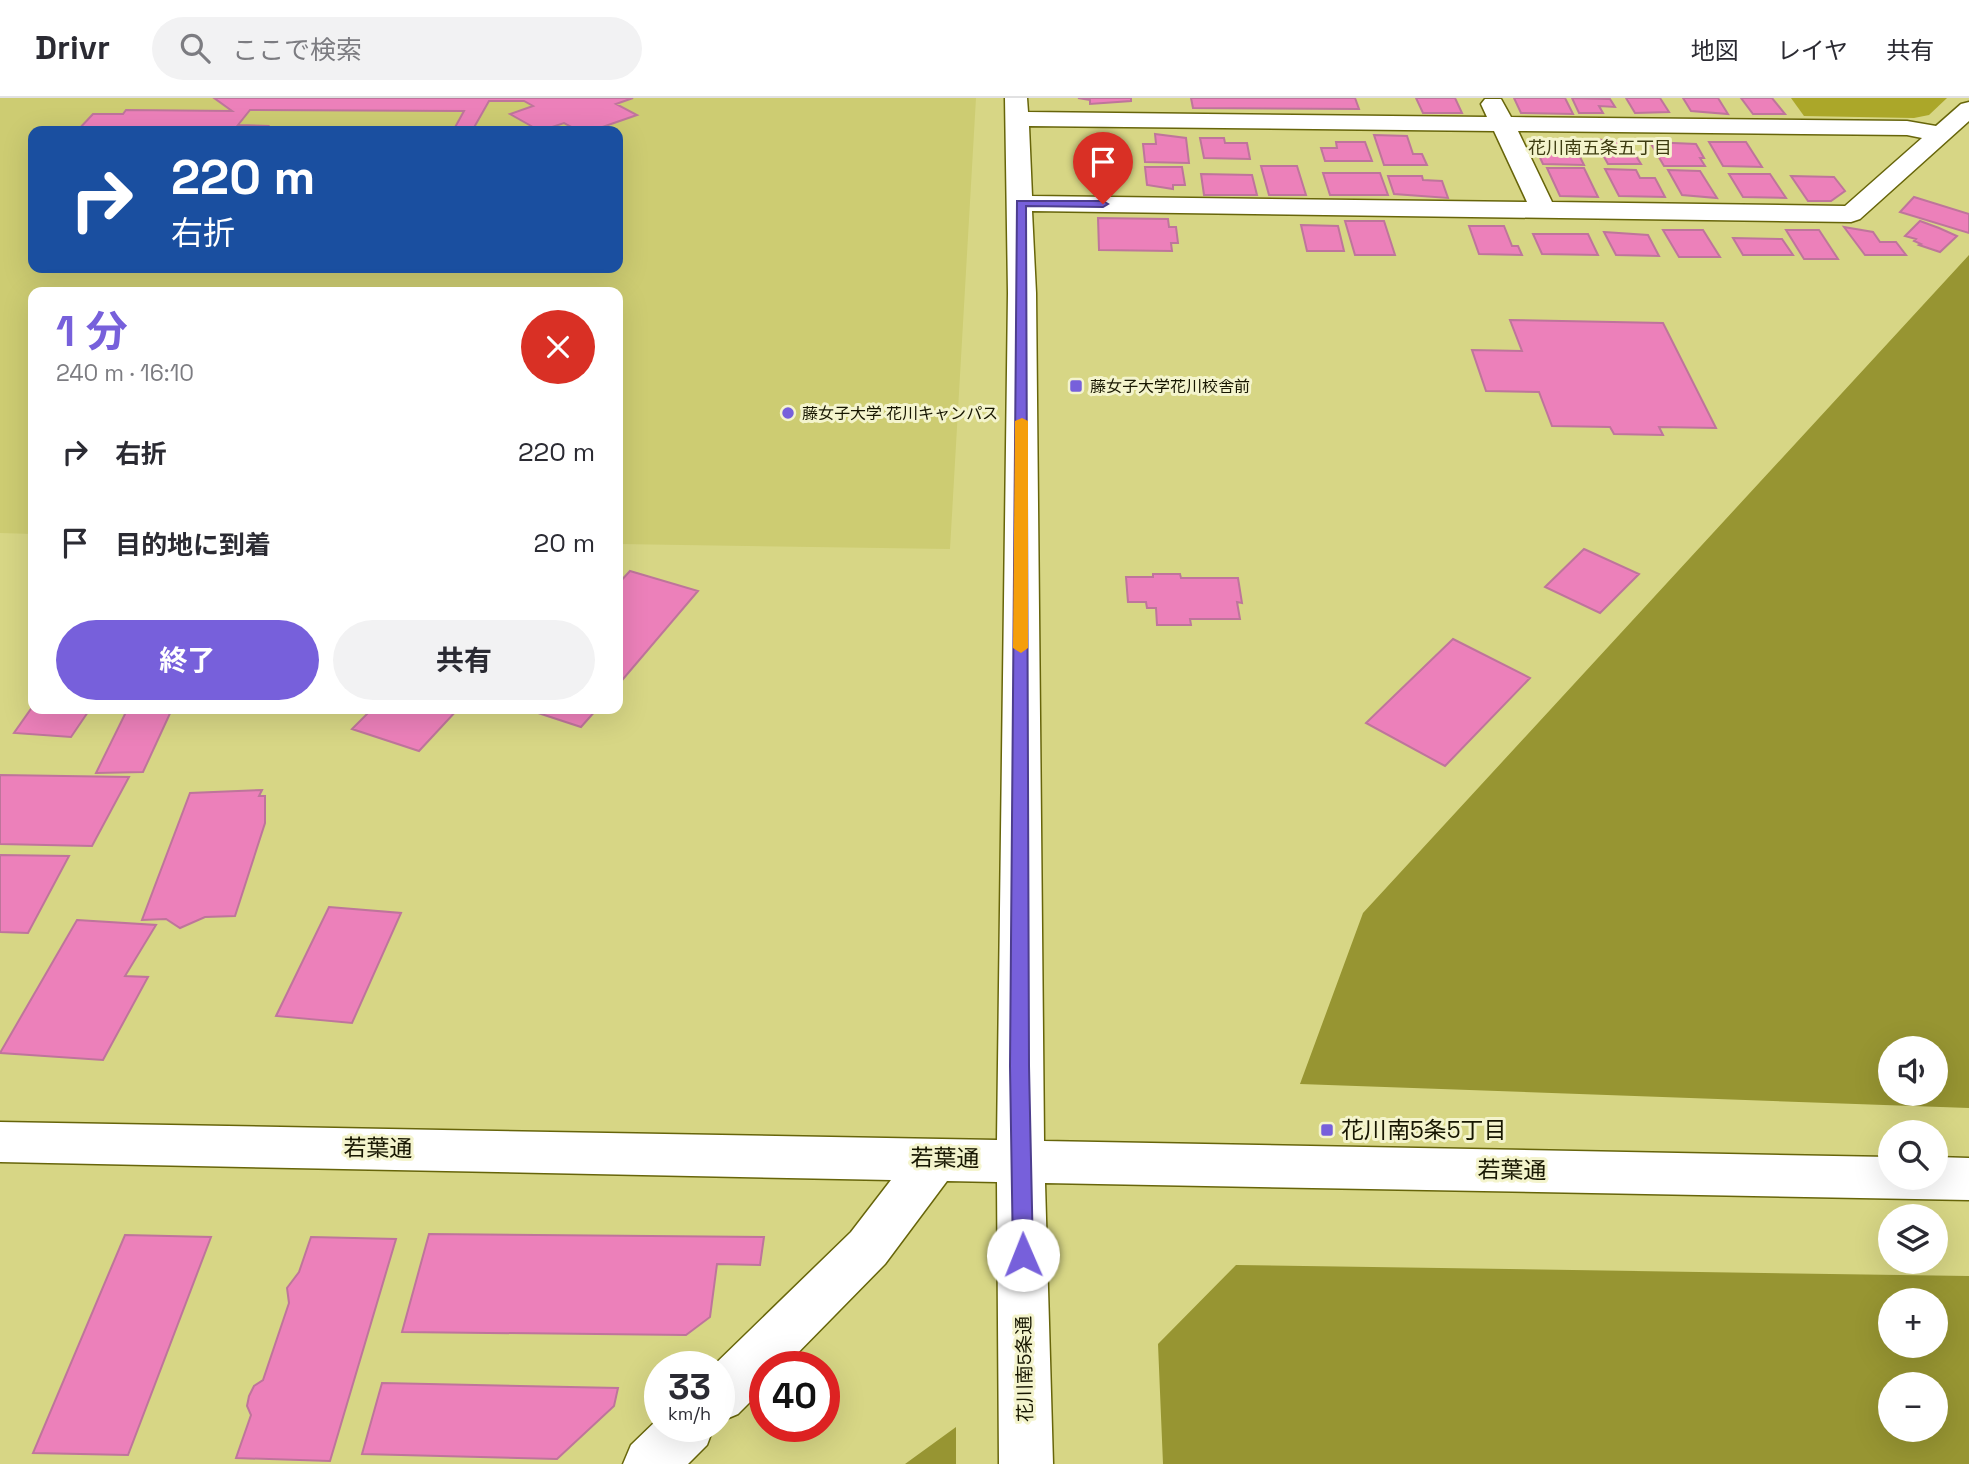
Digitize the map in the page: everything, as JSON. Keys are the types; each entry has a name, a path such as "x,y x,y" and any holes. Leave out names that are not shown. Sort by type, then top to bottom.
{"street":[{"path":"1491,98 1543,210"},
{"path":"1016,109 1502,124 1908,128 1941,134"},
{"name":"花川南5条通","path":"1016,109 1020,203 1021,1160 1026,1464"},
{"path":"1020,203 1851,214 1969,109"},
{"name":"若葉通","path":"0,1142 1878,1178"},
{"path":"735,1380 868,1248 936,1158"},
{"path":"1948,1179 1969,1179"},
{"path":"650,1464 672,1442"}],"shaded area":[{"name":"藤女子大学 花川キャンパス","path":"0,98 976,98 950,549 623,544 623,287 28,287 28,534 0,533"},
{"path":"1791,98 1947,98 1929,115 1914,118 1804,116"},
{"path":"1969,255 1969,1108 1913,1106 1948,1106 1948,1036 1878,1036 1878,1105 1300,1084 1363,913"},
{"path":"1236,1265 1969,1276 1969,1464 1163,1464 1158,1344"},
{"path":"956,1427 956,1464 905,1464"}],"building":[{"path":"214,98 633,98 616,104 637,115 605,126 570,126 564,123 555,126 531,126 510,114 533,106 524,101 489,101 475,126 456,126 464,111 250,110 238,125 268,126 82,126 93,114 123,114 126,110 232,111"},
{"path":"1078,98 1131,98 1131,101 1090,104 1090,100"},
{"path":"1191,98 1355,98 1359,109 1193,108"},
{"path":"1416,98 1455,98 1462,113 1423,113"},
{"path":"1514,98 1565,98 1573,114 1521,113"},
{"path":"1572,98 1610,99 1615,107 1599,106 1603,113 1579,113"},
{"path":"1626,98 1660,98 1669,112 1635,113"},
{"path":"1683,98 1718,98 1728,114 1691,111"},
{"path":"1741,98 1772,98 1785,114 1753,114"},
{"path":"1155,134 1186,138 1189,163 1145,162 1143,144 1156,144"},
{"path":"1374,135 1407,136 1413,154 1422,154 1427,165 1384,165"},
{"path":"1200,138 1224,138 1225,143 1247,143 1250,159 1204,158"},
{"path":"1594,139 1628,143 1641,164 1608,164"},
{"path":"1336,142 1365,142 1372,161 1325,161 1321,148 1337,148"},
{"path":"1650,142 1696,144 1704,158 1700,158 1705,166 1664,166"},
{"path":"1709,142 1746,142 1762,167 1723,166"},
{"path":"1534,145 1575,147 1584,165 1543,164"},
{"path":"1261,166 1297,166 1306,195 1269,195"},
{"path":"1145,167 1182,167 1185,185 1173,185 1173,189 1147,185"},
{"path":"1547,168 1584,168 1598,197 1560,196"},
{"path":"1605,169 1636,170 1640,178 1655,178 1665,197 1619,196"},
{"path":"1668,170 1700,171 1717,198 1682,195"},
{"path":"1323,173 1380,173 1388,195 1330,195"},
{"path":"1201,174 1252,175 1257,195 1204,195"},
{"path":"1729,174 1770,174 1786,198 1743,197"},
{"path":"1388,176 1422,176 1423,180 1442,181 1448,198 1394,194"},
{"path":"1791,176 1834,177 1845,191 1831,201 1808,201"},
{"path":"1914,197 1969,214 1969,233 1900,212"},
{"path":"1098,218 1168,219 1169,227 1176,227 1178,243 1171,243 1172,251 1099,250"},
{"path":"1345,221 1384,221 1395,255 1355,255"},
{"path":"1920,221 1957,236 1940,252 1919,245 1921,244 1914,241 1916,239 1905,236"},
{"path":"1301,225 1338,226 1344,251 1307,251"},
{"path":"1469,226 1504,226 1512,246 1518,246 1522,255 1479,254"},
{"path":"1844,227 1873,232 1880,242 1896,242 1906,255 1865,255"},
{"path":"1663,230 1703,230 1720,257 1679,257"},
{"path":"1786,230 1819,230 1838,259 1804,259"},
{"path":"1604,232 1648,235 1659,256 1616,255"},
{"path":"1533,234 1588,234 1598,255 1542,254"},
{"path":"1733,238 1782,239 1793,255 1743,255"},
{"path":"1510,320 1663,323 1716,428 1659,427 1663,435 1614,434 1610,427 1552,426 1539,392 1486,391 1472,350 1522,351"},
{"path":"1584,549 1639,574 1600,613 1545,587"},
{"path":"630,571 698,591 623,679 623,579"},
{"path":"1153,574 1180,574 1181,578 1238,578 1242,603 1237,602 1240,619 1190,619 1191,625 1157,625 1156,608 1147,608 1146,602 1128,602 1126,577 1153,577"},
{"path":"1453,639 1530,678 1445,766 1366,723"},
{"path":"28,713 87,714 71,737 14,733"},
{"path":"125,714 170,714 143,772 96,773"},
{"path":"367,714 453,714 419,751 352,729"},
{"path":"541,714 593,714 581,727"},
{"path":"0,775 129,777 92,846 0,844"},
{"path":"262,790 259,796 265,796 265,823 235,916 205,917 180,928 166,919 142,920 190,793"},
{"path":"0,855 69,856 28,933 0,932"},
{"path":"329,907 401,913 352,1023 276,1016"},
{"path":"77,920 156,925 125,976 148,977 103,1060 0,1053"},
{"path":"429,1234 764,1237 760,1265 717,1264 710,1317 686,1335 402,1332"},
{"path":"125,1235 211,1237 128,1455 33,1453"},
{"path":"311,1237 396,1239 330,1461 236,1458 251,1415 247,1406 249,1396 254,1386 263,1380 289,1303 287,1288 299,1272"},
{"path":"382,1383 618,1388 614,1406 557,1459 362,1454"}],"slow traffic":[{"path":"1021,648 1022,421"}],"place":[{"name":"藤女子大学花川校舎前","path":"1076,386"},
{"name":"藤女子大学 花川キャンパス","path":"788,413"},
{"name":"花川南5条5丁目","path":"1327,1130"}],"district":[{"name":"花川南五条五丁目","path":"1600,148"}],"route":[{"path":"1023,1255 1019,1066 1022,320 1020,203 1103,204"}]}
